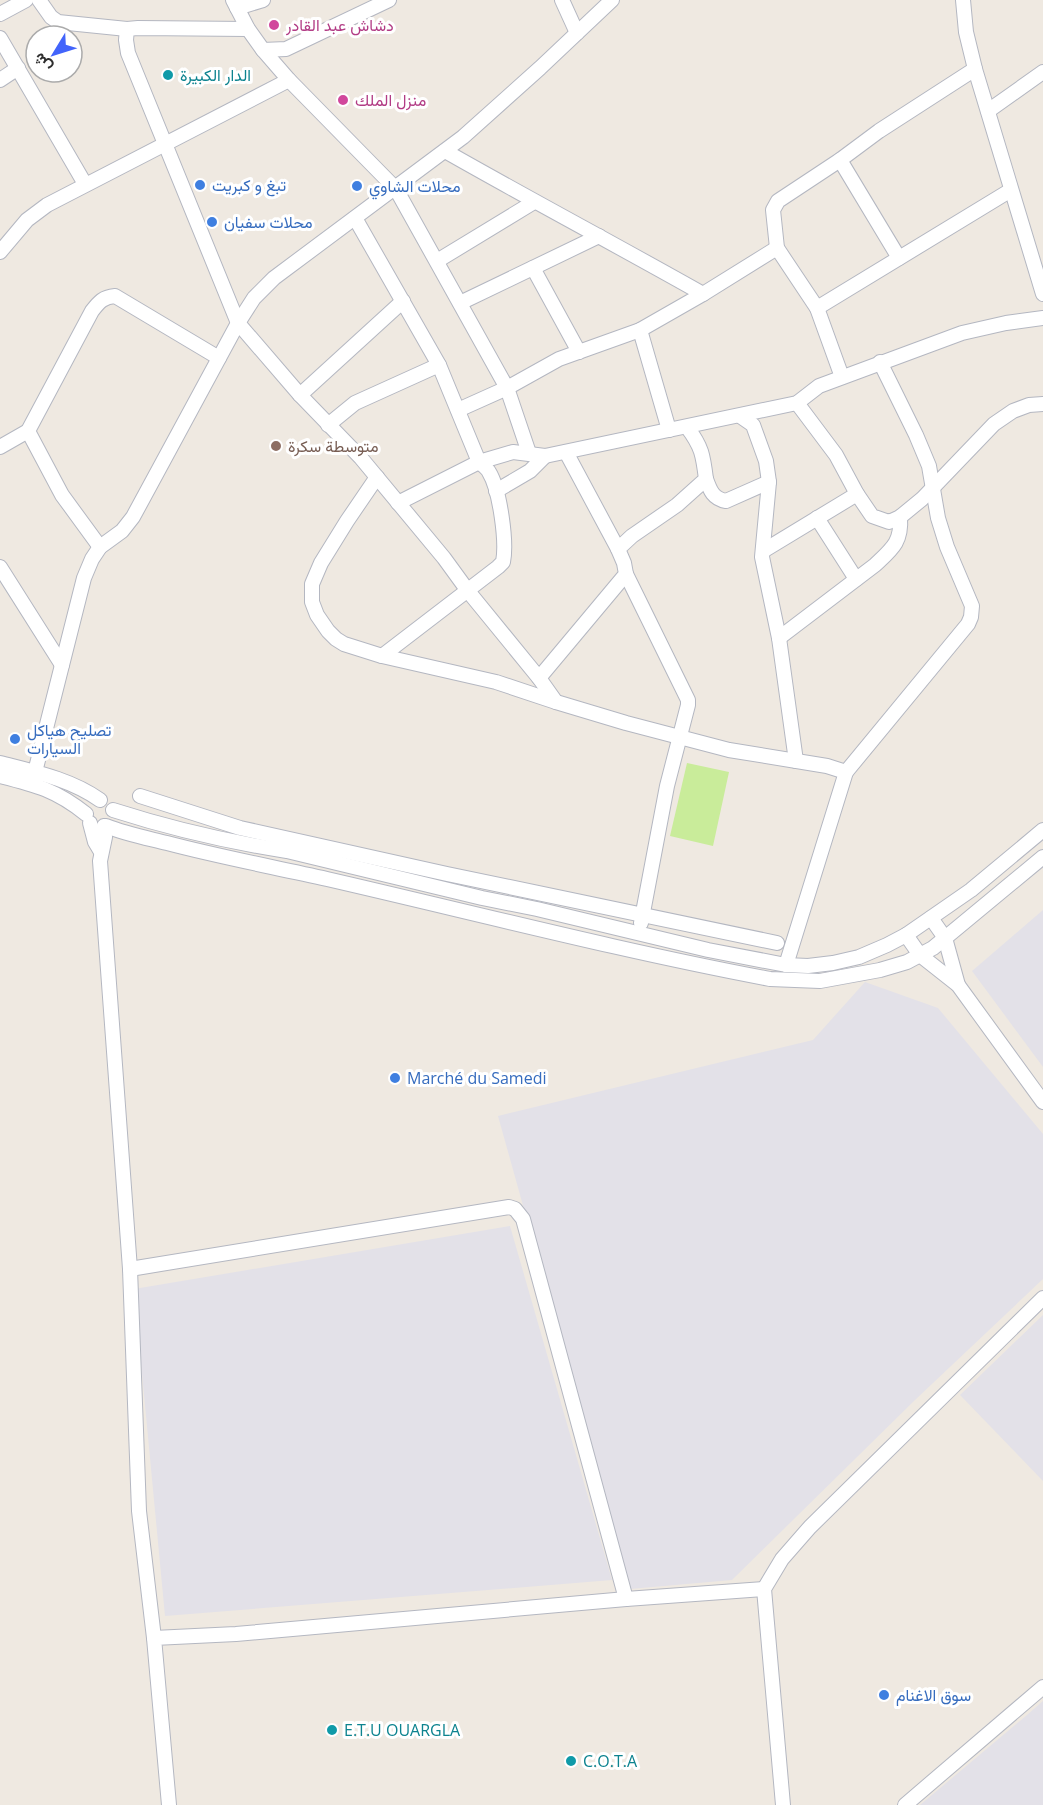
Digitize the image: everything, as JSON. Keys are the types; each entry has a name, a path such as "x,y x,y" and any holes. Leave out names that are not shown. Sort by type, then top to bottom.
{"street":[{"path":"0,14 26,0"},
{"path":"39,0 51,17 58,21 128,29 248,30"},
{"path":"263,0 235,4 248,30 289,81 396,189 507,388 529,453"},
{"path":"263,50 286,50 389,0"},
{"path":"562,0 578,33"},
{"path":"35,779 84,578 92,559 100,547 122,531 134,517 238,323 255,298 274,278 445,151 497,107 612,0"},
{"path":"963,0 966,32 975,69 1043,294"},
{"path":"128,29 126,40 128,53 238,323 399,503 556,702"},
{"path":"0,39 85,184"},
{"path":"0,80 18,68"},
{"path":"842,377 817,308 777,248 773,210 777,201 975,69"},
{"path":"988,111 1043,72"},
{"path":"0,252 27,220 37,212 85,184 289,81"},
{"path":"445,151 704,294"},
{"path":"840,160 899,258"},
{"path":"817,308 1011,190"},
{"path":"437,261 534,202"},
{"path":"355,218 439,365 479,462 488,471 496,491 503,532 503,562 382,656"},
{"path":"460,303 599,236"},
{"path":"1029,247 1043,242"},
{"path":"458,410 507,388 559,358 640,330 704,294 777,248"},
{"path":"533,268 579,352"},
{"path":"0,447 28,431 92,311 101,300 107,297 115,296 219,358"},
{"path":"300,395 403,301"},
{"path":"399,503 479,462 513,452 545,456 740,417 797,403 819,386 963,333 1006,323 1043,318"},
{"path":"640,330 669,430"},
{"path":"786,965 846,772 968,624 971,616 972,606 947,547 938,518 929,466 880,363"},
{"path":"328,424 355,404 439,365"},
{"path":"797,403 836,455 872,516 889,522 900,517 922,500 994,424 1013,411 1029,405 1043,404"},
{"path":"740,417 753,425 765,461 769,482 763,551 766,581 779,638 796,761"},
{"path":"687,427 697,441 705,463 710,492 718,500 726,501 769,482"},
{"path":"28,431 62,495 100,547"},
{"path":"566,452 618,549 626,574 688,705 667,786 638,934"},
{"path":"496,491 530,471 545,456"},
{"path":"377,477 347,520 321,563 312,584 312,602 317,615 336,639 344,644 382,656 496,682 556,702 729,750 827,766 846,772"},
{"path":"618,549 706,479"},
{"path":"763,551 857,494"},
{"path":"779,638 875,565 896,543 902,531 900,517"},
{"path":"817,518 856,579"},
{"path":"0,567 62,665"},
{"path":"539,678 626,574"},
{"path":"0,764 35,779 74,804 96,827 105,826 192,849 441,905 605,945 770,979 820,981 896,966 933,948 1043,857"},
{"path":"0,776 78,786 100,800 108,802 113,810 112,819 105,826 100,857"},
{"path":"140,796 239,835 263,847 708,950 786,965 808,966 842,961 875,950 906,935 971,890 1043,830"},
{"path":"100,800 95,800 88,806 88,818 100,857 130,1269 139,1511 154,1638 169,1805"},
{"path":"113,810 159,824 239,835 447,874 777,943"},
{"path":"100,857 115,841 132,834"},
{"path":"259,864 263,847"},
{"path":"441,905 447,874"},
{"path":"532,927 541,894"},
{"path":"931,918 945,938 958,985"},
{"path":"906,935 920,955 958,985 1043,1102"},
{"path":"130,1269 509,1207 515,1209 523,1219 626,1599"},
{"path":"783,1805 764,1589 782,1560 810,1527 1043,1298"},
{"path":"154,1638 236,1634 764,1589"},
{"path":"905,1805 1043,1687"}],"shaded area":[{"path":"1043,910 1043,1067 972,971"},
{"path":"865,982 938,1008 1043,1134 1043,1279 915,1400 732,1580 630,1589 498,1116 813,1040"},
{"path":"510,1226 612,1580 165,1616 134,1289"},
{"path":"1043,1315 1043,1481 960,1395"},
{"path":"1043,1701 1043,1805 920,1805 1027,1715"}],"green space":[{"path":"687,763 729,772 713,846 670,836"}],"place":[{"name":"دشاش عبد القادر","path":"274,25"},
{"name":"الدار الكبيرة","path":"168,75"},
{"name":"منزل الملك","path":"343,100"},
{"name":"تبغ و كبريت","path":"200,185"},
{"name":"محلات الشاوي","path":"357,186"},
{"name":"محلات سفيان","path":"212,222"},
{"name":"متوسطة سكرة","path":"276,446"},
{"name":"تصليح هياكل السيارات","path":"15,739"},
{"name":"Marché du Samedi","path":"395,1078"},
{"name":"سوق الاغنام","path":"884,1695"},
{"name":"E.T.U OUARGLA","path":"332,1730"},
{"name":"C.O.T.A","path":"571,1761"}]}
